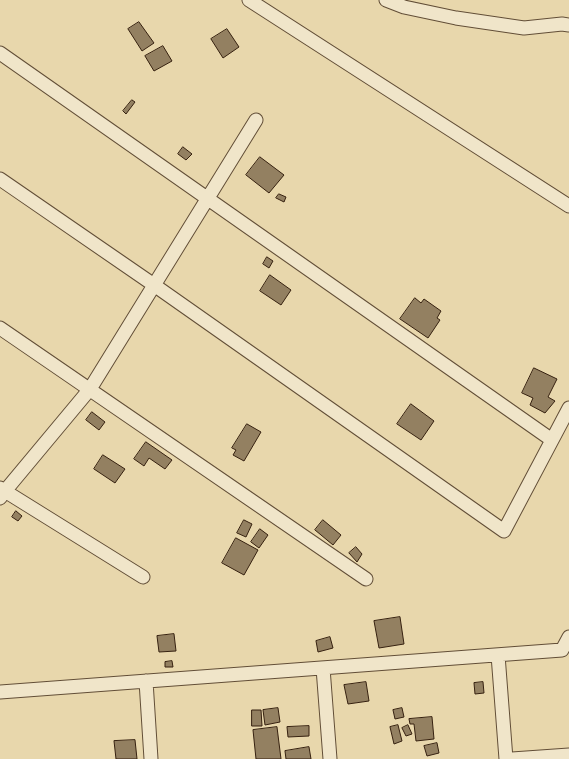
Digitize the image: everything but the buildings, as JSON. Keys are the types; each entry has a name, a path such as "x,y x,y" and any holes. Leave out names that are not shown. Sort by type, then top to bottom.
{"street":[{"path":"249,0 569,206"},
{"path":"386,0 404,7 456,18 524,28 562,24 569,25"},
{"path":"0,53 552,440"},
{"path":"144,578 2,492 90,390 256,120"},
{"path":"0,179 154,285 504,531 569,408"},
{"path":"0,328 366,579"},
{"path":"0,692 562,650 569,638"},
{"path":"498,655 506,759"},
{"path":"323,668 330,759"},
{"path":"146,681 152,759"},
{"path":"512,759 569,755"}]}
